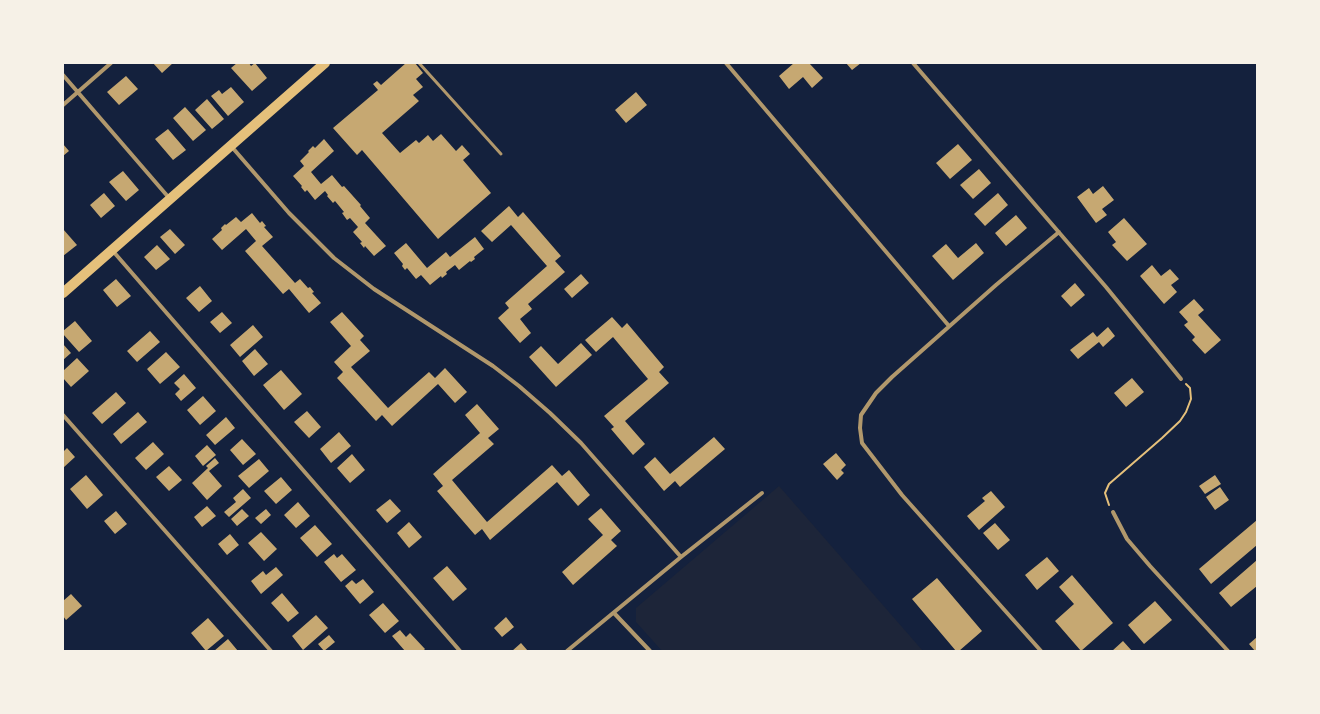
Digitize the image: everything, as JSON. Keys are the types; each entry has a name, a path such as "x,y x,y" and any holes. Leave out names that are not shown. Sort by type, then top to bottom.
{"main road":[{"path":"63,293 325,63"}],"street":[{"path":"63,105 111,63"},
{"path":"726,63 949,326"},
{"path":"913,63 1059,232 1181,379"},
{"path":"63,75 170,199"},
{"path":"231,145 289,213 334,258 374,289 493,366 520,386 550,413 581,443 681,557"},
{"path":"1041,651 902,495 862,443 860,428 861,416 876,393 892,377 996,285 1059,232"},
{"path":"111,250 460,651"},
{"path":"63,415 271,651"},
{"path":"567,651 681,557 762,493"},
{"path":"1113,512 1127,539 1228,651"},
{"path":"614,613 650,651"}],"lane":[{"path":"419,63 501,154"}],"path":[{"path":"1113,512 1105,493 1109,484 1162,438 1180,421 1186,412 1191,399 1190,388 1181,379"}],"shaded area":[{"path":"779,486 923,651 662,651 636,622 636,608"}],"building":[{"path":"153,63 173,63 162,73"},
{"path":"237,63 249,63 251,66 255,63 267,78 252,91 231,68"},
{"path":"406,63 415,63 423,73 416,79 423,87 413,95 419,101 382,133 400,153 416,140 419,143 428,135 433,141 441,134 456,151 462,145 470,154 463,160 491,193 438,239 362,150 357,155 333,128 378,90 373,84 377,81 381,85"},
{"path":"794,63 809,63 823,78 812,88 803,77 789,89 779,76"},
{"path":"846,63 861,63 852,70"},
{"path":"126,76 138,89 119,105 107,92"},
{"path":"231,87 244,102 228,116 211,96 219,90 222,94"},
{"path":"636,92 647,105 626,123 615,110"},
{"path":"207,99 224,119 212,129 195,110"},
{"path":"185,107 206,130 193,141 173,118"},
{"path":"168,129 186,150 173,160 155,139"},
{"path":"324,139 334,151 311,172 321,184 332,175 361,205 360,206 370,218 365,223 386,246 374,256 365,246 364,248 360,243 362,242 353,232 358,227 350,218 347,220 342,213 344,212 335,201 333,203 325,191 315,200 307,190 305,192 293,176 304,166 300,161 309,152 308,151 313,146 315,148"},
{"path":"63,144 69,151 63,156"},
{"path":"958,144 972,160 950,179 936,163"},
{"path":"979,169 991,183 973,199 960,185"},
{"path":"123,171 139,190 126,201 109,182"},
{"path":"1103,186 1114,200 1102,209 1107,215 1096,223 1077,197 1089,188 1093,194"},
{"path":"104,193 115,206 101,218 90,205"},
{"path":"998,193 1008,205 985,226 974,214"},
{"path":"509,206 518,217 523,212 561,256 555,261 565,272 528,304 532,309 520,319 531,333 520,343 498,318 509,308 505,303 547,266 511,225 492,242 481,231"},
{"path":"252,213 260,223 262,221 266,226 264,227 273,237 262,246 295,283 300,279 308,288 310,287 314,292 312,293 321,303 309,313 289,289 283,294 245,251 256,241 246,229 222,250 212,239 222,230 221,228 225,224 226,225 236,217 241,222"},
{"path":"1016,215 1027,228 1006,246 995,233"},
{"path":"1124,218 1147,244 1127,261 1112,245 1116,242 1108,232"},
{"path":"63,229 77,245 63,256"},
{"path":"170,229 185,245 175,254 160,237"},
{"path":"475,237 484,249 474,257 475,259 459,270 455,265 446,272 447,274 442,278 441,276 430,285 421,275 416,279 407,268 405,270 402,266 403,264 394,253 406,243 427,268 446,252 450,257"},
{"path":"976,243 984,253 953,280 932,256 946,244 958,258"},
{"path":"157,245 170,259 156,270 144,257"},
{"path":"1152,265 1161,276 1170,269 1179,279 1171,285 1177,292 1164,304 1140,276"},
{"path":"581,274 589,283 572,298 564,289"},
{"path":"116,279 131,296 117,307 103,290"},
{"path":"1075,283 1085,295 1071,307 1061,296"},
{"path":"200,286 212,301 199,312 186,298"},
{"path":"1194,299 1204,310 1198,315 1221,340 1205,354 1192,340 1195,337 1184,325 1188,322 1179,312"},
{"path":"222,312 232,323 220,333 210,322"},
{"path":"342,312 364,336 360,340 370,351 351,367 388,408 429,372 435,378 445,368 467,392 455,403 438,384 392,426 382,415 376,421 337,378 343,372 334,362 351,346 330,322"},
{"path":"612,317 622,328 627,323 664,367 659,372 669,383 625,421 645,444 633,455 611,429 614,427 604,416 648,379 613,337 596,352 585,340"},
{"path":"75,321 92,341 79,352 63,334 63,331"},
{"path":"253,325 263,337 240,357 230,345"},
{"path":"1108,327 1115,336 1103,347 1099,342 1078,359 1070,350 1093,332 1097,337"},
{"path":"150,331 160,342 137,362 127,351"},
{"path":"581,343 592,355 556,387 529,357 541,346 558,364"},
{"path":"63,344 71,353 63,360"},
{"path":"255,349 268,364 254,376 242,361"},
{"path":"166,352 180,367 160,384 147,369"},
{"path":"77,358 89,371 71,387 63,378 63,371"},
{"path":"281,370 302,394 284,410 263,385"},
{"path":"184,374 196,388 181,401 175,394 180,389 174,383"},
{"path":"1132,378 1144,392 1126,407 1114,393"},
{"path":"116,392 126,403 102,424 92,413"},
{"path":"203,396 216,411 200,425 187,410"},
{"path":"477,404 499,429 488,438 494,444 452,480 487,522 552,465 562,476 569,470 590,495 578,506 557,482 490,540 482,529 475,535 437,491 443,486 433,474 480,433 465,415"},
{"path":"307,411 321,427 309,438 294,422"},
{"path":"138,412 147,422 121,444 113,434"},
{"path":"226,417 235,428 215,445 206,435"},
{"path":"339,432 351,446 331,463 320,449"},
{"path":"714,437 725,449 680,487 675,481 664,491 644,467 655,457 670,474"},
{"path":"242,439 256,454 243,465 230,450"},
{"path":"153,442 164,454 146,470 135,458"},
{"path":"207,445 216,455 203,466 195,456"},
{"path":"67,448 75,457 63,468 63,452"},
{"path":"836,453 846,465 841,470 844,473 837,480 823,464"},
{"path":"352,454 365,470 350,483 337,468"},
{"path":"215,458 219,463 209,471 222,486 207,500 192,483 208,468 206,466"},
{"path":"259,459 269,471 249,488 238,476"},
{"path":"169,466 182,480 169,491 156,477"},
{"path":"86,475 103,495 87,509 70,489"},
{"path":"1215,475 1221,484 1205,494 1199,486"},
{"path":"281,477 292,490 276,504 264,491"},
{"path":"1220,487 1229,500 1215,510 1206,497"},
{"path":"243,489 251,498 229,517 224,512 236,502 233,498"},
{"path":"991,491 1005,507 979,530 967,516 985,501 982,498"},
{"path":"390,499 401,511 387,523 376,510"},
{"path":"298,502 310,516 296,528 284,515"},
{"path":"207,506 216,516 202,527 194,517"},
{"path":"601,508 621,531 611,540 617,546 573,585 562,572 603,535 588,519"},
{"path":"242,509 249,516 237,526 231,519"},
{"path":"266,509 271,515 261,524 255,518"},
{"path":"116,511 127,524 115,534 104,521"},
{"path":"1257,520 1257,545 1211,584 1199,569"},
{"path":"409,522 422,537 409,548 397,533"},
{"path":"995,523 1010,540 998,550 983,533"},
{"path":"315,525 332,544 317,557 300,538"},
{"path":"261,532 277,549 264,561 248,543"},
{"path":"230,534 239,545 227,555 218,544"},
{"path":"334,554 337,558 342,554 356,570 341,582 324,562"},
{"path":"1047,557 1059,571 1037,590 1025,575"},
{"path":"1257,560 1257,586 1231,607 1219,593"},
{"path":"447,566 467,589 453,601 433,578"},
{"path":"276,567 283,575 261,594 251,581 263,571 266,575"},
{"path":"1072,575 1113,623 1081,651 1055,621 1074,604 1059,587"},
{"path":"937,578 982,631 959,651 956,651 912,599"},
{"path":"363,579 374,592 360,604 345,586 352,580 356,584"},
{"path":"282,593 299,613 288,622 271,603"},
{"path":"71,594 82,606 66,620 63,616 63,601"},
{"path":"1155,601 1172,620 1144,644 1128,625"},
{"path":"383,603 399,621 385,633 369,615"},
{"path":"316,615 328,628 303,650 292,636"},
{"path":"506,617 514,627 502,637 494,628"},
{"path":"208,618 224,636 206,651 191,633"},
{"path":"400,630 406,637 410,633 425,649 423,651 405,651 392,636"},
{"path":"329,635 335,642 324,651 318,644"},
{"path":"1257,637 1257,651 1255,651 1249,644"},
{"path":"228,639 238,651 214,651"},
{"path":"1123,641 1132,651 1112,651"},
{"path":"521,643 528,651 512,651"}]}
